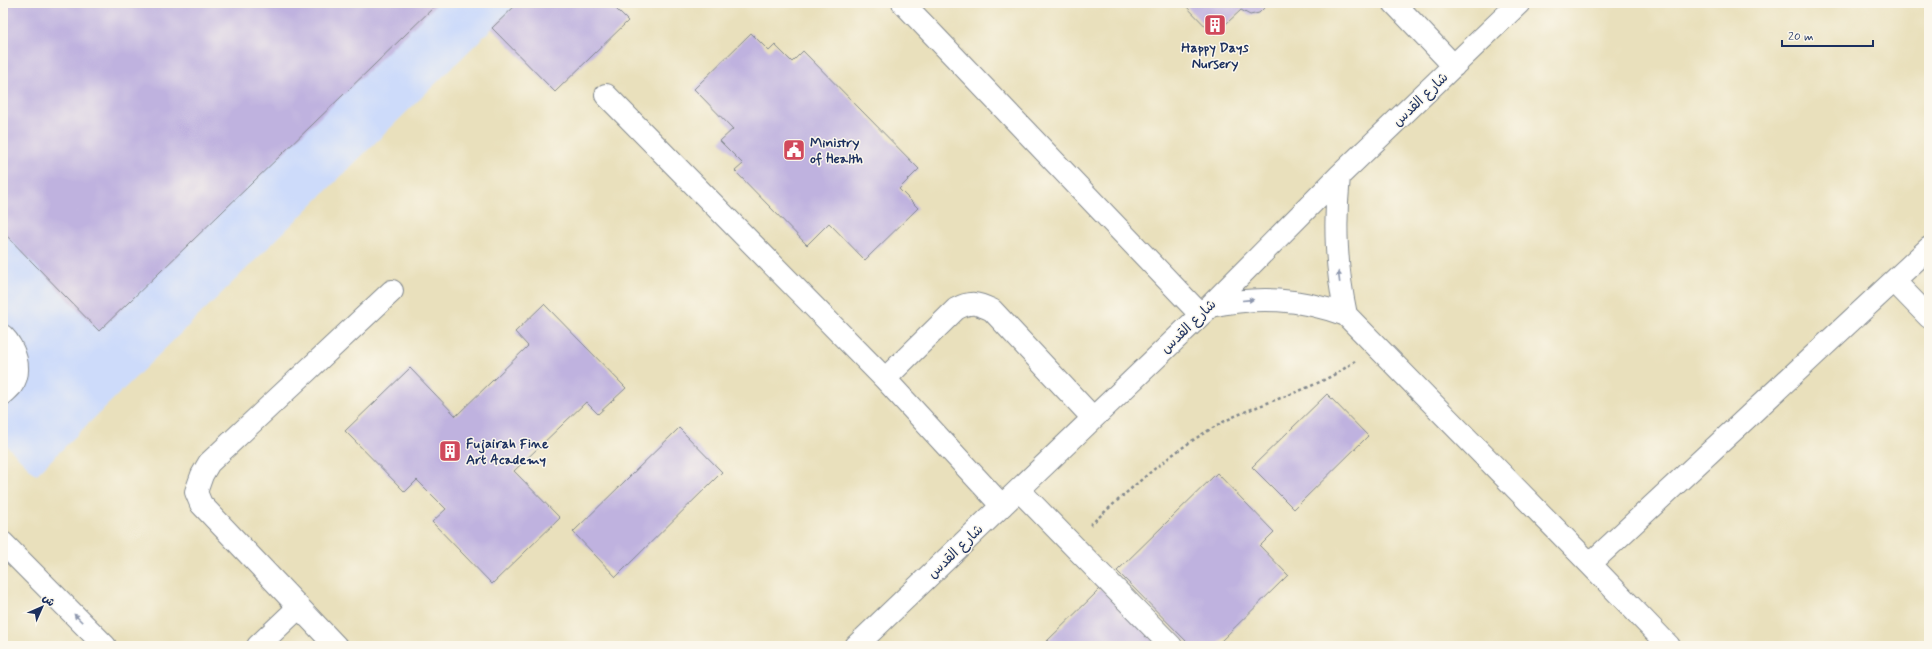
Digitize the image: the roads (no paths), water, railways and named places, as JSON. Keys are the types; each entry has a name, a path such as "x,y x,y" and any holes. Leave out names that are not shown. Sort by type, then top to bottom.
{"street":[{"path":"903,3 1205,310 1255,299 1279,300 1324,308 1346,316 1590,564 1658,642"},
{"path":"1394,3 1454,66"},
{"name":"شارع القدس","path":"856,646 1205,310 1339,176 1519,3"},
{"path":"606,95 885,379 1002,506"},
{"path":"1339,176 1335,211 1335,246 1339,281 1346,316"},
{"path":"1590,564 1929,248"},
{"path":"1894,281 1929,317"},
{"path":"336,646 201,504 196,492 202,475 209,463 392,291"},
{"path":"885,379 956,308 968,303 982,305 992,310 1093,418"},
{"path":"3,336 15,352 16,370 13,384 3,394"},
{"path":"1019,490 1172,646"},
{"path":"3,543 105,646"},
{"path":"258,646 299,608"}],"place":[{"name":"Happy Days Nursery","path":"1215,25"},
{"name":"Ministry of Health","path":"794,150"},
{"name":"Fujairah Fine Art Academy","path":"450,451"}]}
